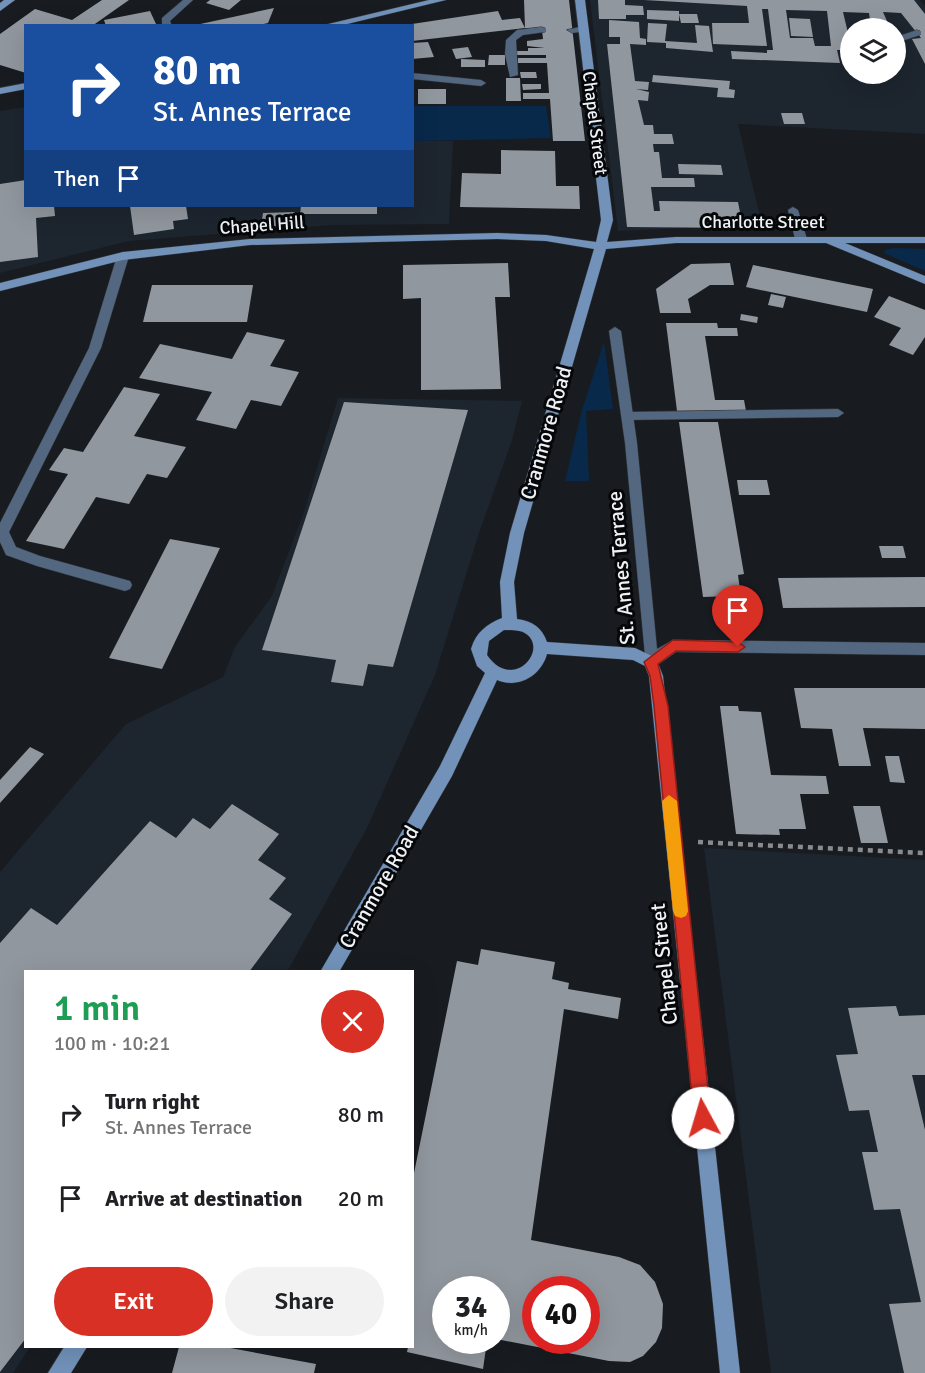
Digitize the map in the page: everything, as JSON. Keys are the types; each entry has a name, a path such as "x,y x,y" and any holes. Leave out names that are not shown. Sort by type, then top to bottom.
{"street":[{"path":"0,8 10,0"},
{"path":"166,24 165,20 188,0"},
{"path":"333,24 441,0"},
{"name":"Chapel Street","path":"580,0 578,29 607,220 601,246"},
{"path":"513,75 508,44 512,36 518,32 542,30"},
{"path":"906,37 917,33"},
{"path":"414,76 481,83"},
{"path":"0,91 24,86"},
{"path":"793,210 801,239"},
{"name":"Chapel Hill","path":"0,287 123,256 250,242 354,237 526,237 601,246"},
{"path":"822,239 925,280"},
{"name":"Charlotte Street","path":"601,246 676,240 925,240"},
{"name":"Cranmore Road","path":"510,624 507,582 517,533 601,246"},
{"path":"123,256 95,348 2,532 11,551 37,561 125,585"},
{"name":"St. Annes Terrace","path":"615,332 631,443 651,662"},
{"path":"627,416 838,413"},
{"path":"510,624 529,629 539,639 542,648 539,662 526,673 515,676 493,672 483,663 478,654 478,645 490,629 510,624"},
{"name":"St. Annes Terrace","path":"651,662 673,646 925,649"},
{"path":"542,648 635,654 651,662"},
{"name":"Chapel Street","path":"651,662 661,706 673,840 730,1373"},
{"name":"Cranmore Road","path":"330,970 446,771 493,672"},
{"path":"58,1373 76,1348"}],"path":[{"path":"673,840 925,853"}],"shaded area":[{"path":"590,0 920,0 925,6 925,134 738,124 762,225 618,231"},
{"path":"414,106 546,106 551,138 414,141"},
{"path":"24,107 24,207 414,207 414,141 453,141 449,224 330,225 129,241 0,273 0,111"},
{"path":"925,249 925,271 884,253 885,250"},
{"path":"604,342 613,409 586,411 589,481 565,481 582,410"},
{"path":"338,398 522,401 512,440 478,536 435,675 367,828 288,970 24,970 24,1348 29,1348 13,1373 0,1373 0,872 126,724 223,677 235,647 272,596 304,512"},
{"path":"704,848 925,860 925,1373 771,1373"}],"building":[{"path":"102,0 129,0 95,24 24,24 24,72 0,65 0,34 35,9 72,20"},
{"path":"210,0 241,0 229,10 206,3"},
{"path":"524,0 569,0 585,141 553,141 550,99 523,99 523,93 549,93 547,63 518,63 518,58 546,58 546,55 516,55 517,51 528,51 528,48 545,48 527,46 527,41 543,39 542,30 525,28"},
{"path":"598,0 625,0 625,5 643,6 644,15 626,15 626,19 599,19"},
{"path":"644,0 914,0 925,14 925,64 912,39 921,38 901,13 883,12 886,18 870,18 869,13 843,12 844,18 840,18 840,50 837,50 840,63 732,59 731,51 767,53 767,50 773,50 768,9 762,9 767,46 713,44 712,23 749,23 747,6","holes":["786,10 827,11 831,46 815,46 813,38 790,38"]},
{"path":"274,8 268,23 264,24 200,24"},
{"path":"647,10 679,11 679,21 647,19"},
{"path":"150,11 156,24 105,24 104,20"},
{"path":"498,11 502,20 520,18 525,28 414,41 414,24 412,24"},
{"path":"679,14 697,14 699,23 681,23"},
{"path":"789,18 810,19 813,37 791,36"},
{"path":"609,20 639,22 640,38 646,39 646,45 630,44 635,81 649,82 648,90 636,89 649,92 648,101 638,100 644,125 653,125 654,134 672,134 674,144 653,144 654,152 659,152 662,178 694,178 695,187 651,187 654,211 660,211 659,201 738,202 743,228 627,227 607,44 620,44 620,37 609,37"},
{"path":"648,23 667,24 665,41 697,43 695,25 709,26 713,52 666,48 666,43 647,42"},
{"path":"428,42 434,57 414,59 414,43"},
{"path":"468,47 472,57 456,59 452,49"},
{"path":"489,55 505,55 505,65 488,65"},
{"path":"461,59 485,60 485,67 461,67"},
{"path":"520,72 536,72 537,78 521,78"},
{"path":"653,75 730,81 729,89 735,90 734,98 717,97 718,88 652,82"},
{"path":"506,78 520,78 521,101 506,101"},
{"path":"522,84 541,84 541,89 523,90"},
{"path":"418,89 446,89 446,104 418,104"},
{"path":"781,113 802,113 805,124 784,124"},
{"path":"501,150 555,151 556,186 579,186 580,209 460,207 462,173 501,174"},
{"path":"678,164 721,165 723,175 679,174"},
{"path":"24,180 24,207 54,207 55,216 36,218 38,257 0,262 0,184"},
{"path":"130,207 186,207 188,219 173,221 174,229 134,235"},
{"path":"301,207 377,207 377,214 300,214"},
{"path":"295,212 293,226 261,226 263,213"},
{"path":"508,263 510,297 495,297 501,389 421,390 421,298 403,299 403,265"},
{"path":"730,263 734,285 710,285 688,299 691,313 660,313 656,289 691,264"},
{"path":"753,265 873,289 867,312 746,287"},
{"path":"152,285 253,285 247,322 143,322"},
{"path":"771,294 786,297 783,308 768,305"},
{"path":"889,296 925,310 925,337 913,355 889,345 901,328 874,317"},
{"path":"741,314 758,317 757,323 740,320"},
{"path":"666,323 717,323 718,328 737,328 738,336 705,336 715,400 744,400 746,411 677,411"},
{"path":"247,332 285,340 270,366 299,372 281,406 251,400 236,429 196,420 212,392 139,378 160,344 232,359"},
{"path":"124,387 160,394 134,436 186,447 167,478 147,474 129,504 96,497 64,549 26,541 68,474 49,470 64,448 83,452"},
{"path":"344,402 468,410 393,667 368,664 363,686 331,682 336,660 262,650"},
{"path":"679,422 718,422 744,574 738,575 740,590 730,589 731,596 703,597"},
{"path":"737,480 767,480 770,495 739,495"},
{"path":"170,539 220,548 162,669 109,658"},
{"path":"879,546 903,546 906,558 882,558"},
{"path":"925,577 925,607 783,608 778,578"},
{"path":"794,688 925,688 925,729 863,728 871,766 839,766 832,729 801,728"},
{"path":"720,706 738,706 739,711 761,712 771,775 826,776 829,794 800,794 806,829 779,829 780,835 736,834"},
{"path":"30,747 44,754 0,803 0,780"},
{"path":"885,756 899,756 905,783 890,782"},
{"path":"232,804 279,834 258,860 286,878 269,899 292,914 250,970 24,970 24,1341 0,1372 0,943 31,908 57,925 150,821 176,838 193,818 210,829"},
{"path":"853,806 880,806 888,843 861,843"},
{"path":"481,949 555,962 552,979 569,983 568,989 621,998 618,1019 564,1009 531,1240 619,1257 640,1265 655,1282 663,1304 662,1328 656,1342 643,1356 630,1362 609,1361 573,1354 600,1354 600,1276 522,1276 522,1344 510,1342 510,1276 432,1276 432,1354 485,1354 483,1369 407,1352 408,1348 414,1348 414,1173 457,961 478,965"},
{"path":"896,1006 899,1016 925,1015 925,1075 912,1075 925,1130 925,1373 904,1373 889,1304 921,1302 900,1209 874,1210 862,1152 878,1152 869,1110 849,1111 836,1055 858,1054 848,1008"},
{"path":"179,1348 230,1348 316,1364 314,1373 172,1373"}],"slow traffic":[{"path":"669,801 681,911"}],"route":[{"path":"703,1118 661,706 651,662 673,646 738,647"}]}
